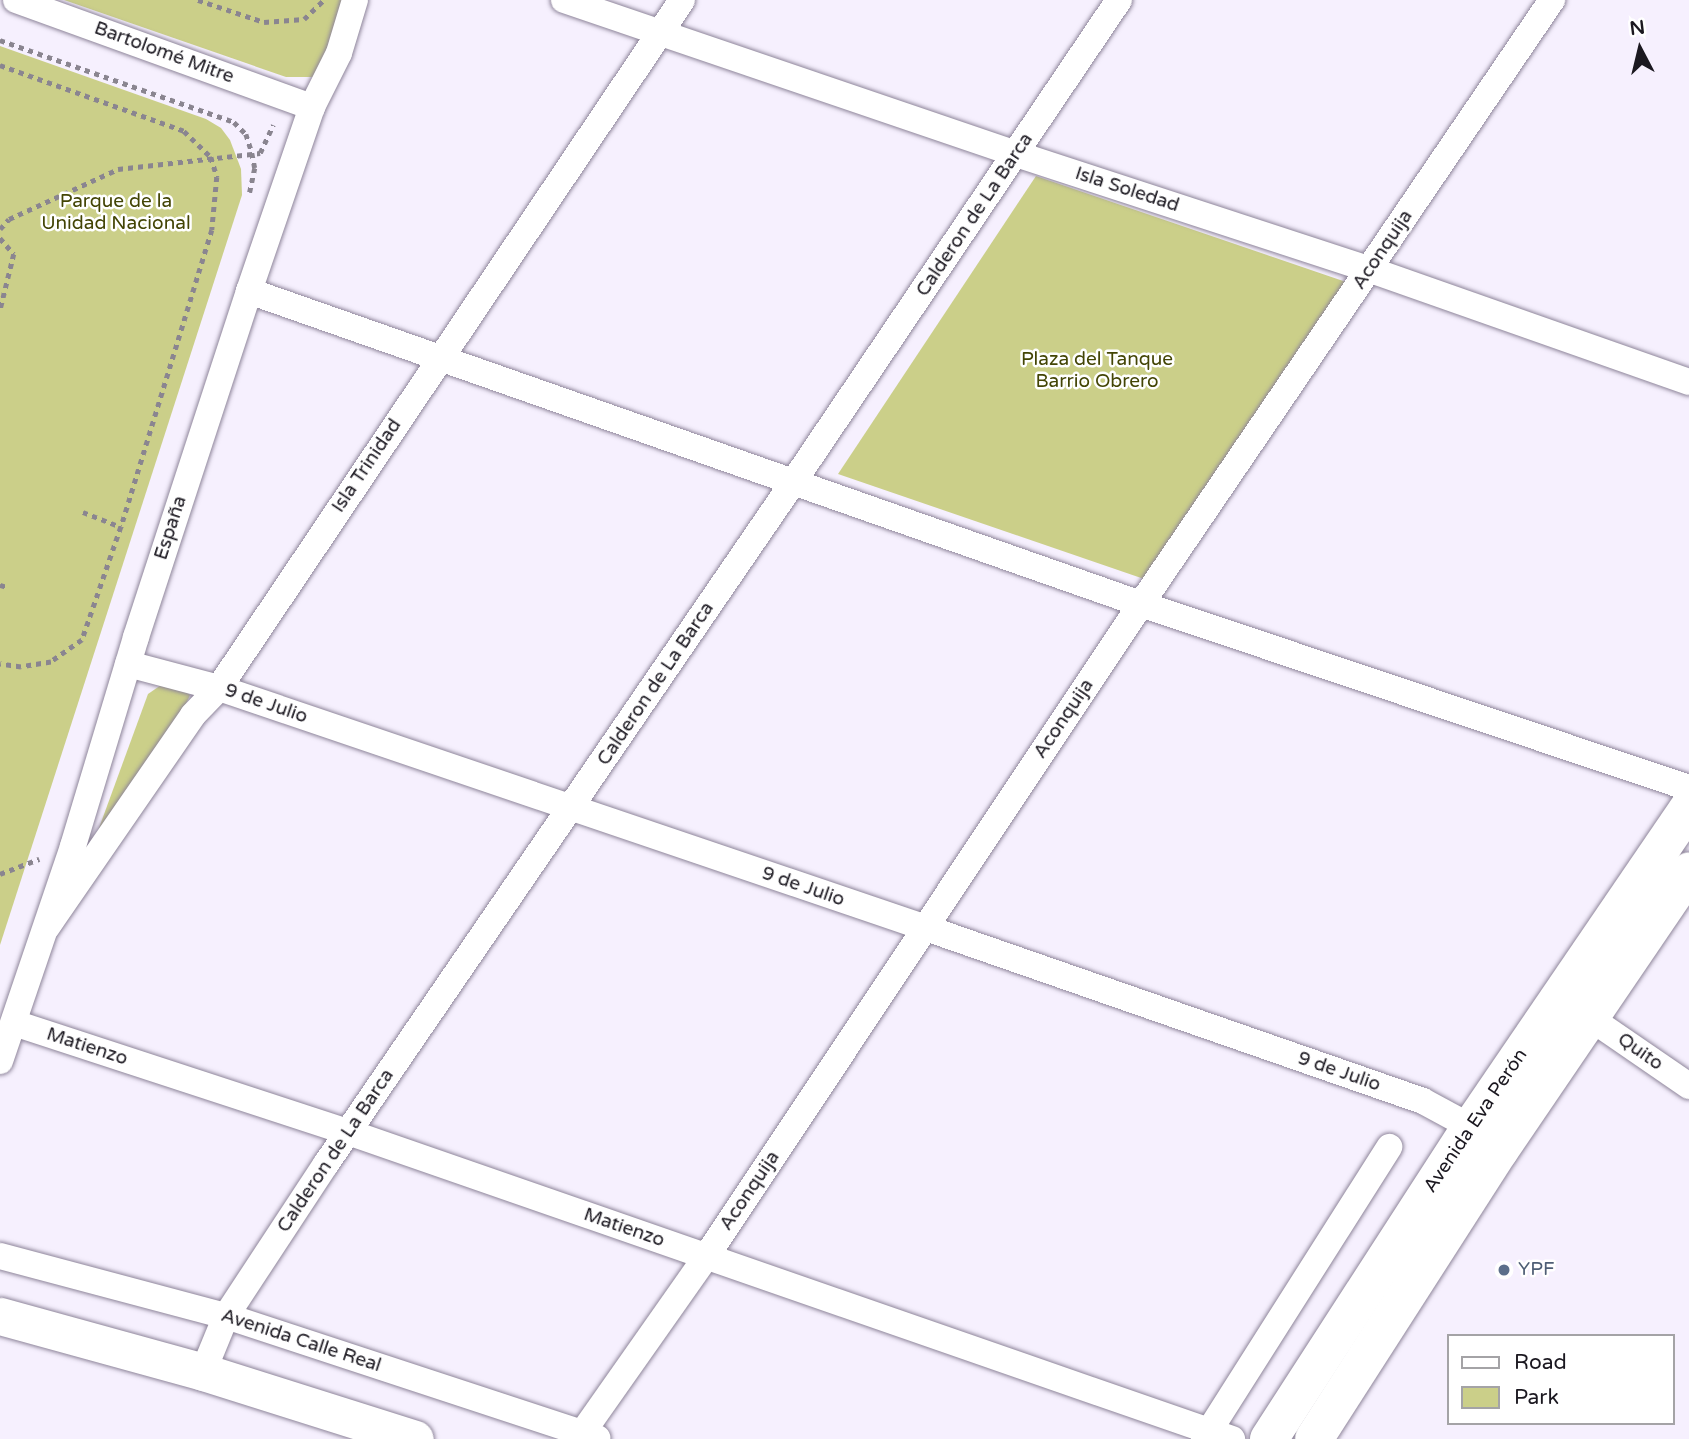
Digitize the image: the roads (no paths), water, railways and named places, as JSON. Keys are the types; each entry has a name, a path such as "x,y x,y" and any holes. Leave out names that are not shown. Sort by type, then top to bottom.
{"main road":[{"name":"Avenida Eva Perón","path":"1269,1439 1471,1127 1689,808"},
{"name":"Avenida Eva Perón","path":"1325,1435 1499,1151 1689,871"},
{"path":"0,1316 203,1372 412,1439"}],"street":[{"name":"Bartolomé Mitre","path":"16,0 312,107"},
{"name":"España","path":"0,1061 47,927 128,664 249,291 312,107 339,53 355,0"},
{"name":"Isla Soledad","path":"564,0 1016,154 1371,270 1689,382"},
{"name":"Isla Trinidad","path":"47,927 193,715 219,688 682,0"},
{"name":"Calderon de La Barca","path":"203,1372 226,1316 348,1132 571,809 1119,0"},
{"name":"Aconquija","path":"586,1437 1141,604 1371,270 1552,0"},
{"path":"249,291 792,484 1689,788"},
{"name":"9 de Julio","path":"128,664 219,688 926,928 1423,1101 1471,1127"},
{"name":"Quito","path":"1590,1018 1689,1086"},
{"name":"Matienzo","path":"14,1023 348,1132 1216,1436"},
{"path":"1216,1436 1389,1147"},
{"name":"Avenida Calle Real","path":"0,1256 226,1316 586,1437"}],"place":[{"name":"YPF","path":"1504,1270"}],"park label":[{"name":"Parque de la Unidad Nacional","path":"116,213"},
{"name":"Plaza del Tanque Barrio Obrero","path":"1097,371"}]}
